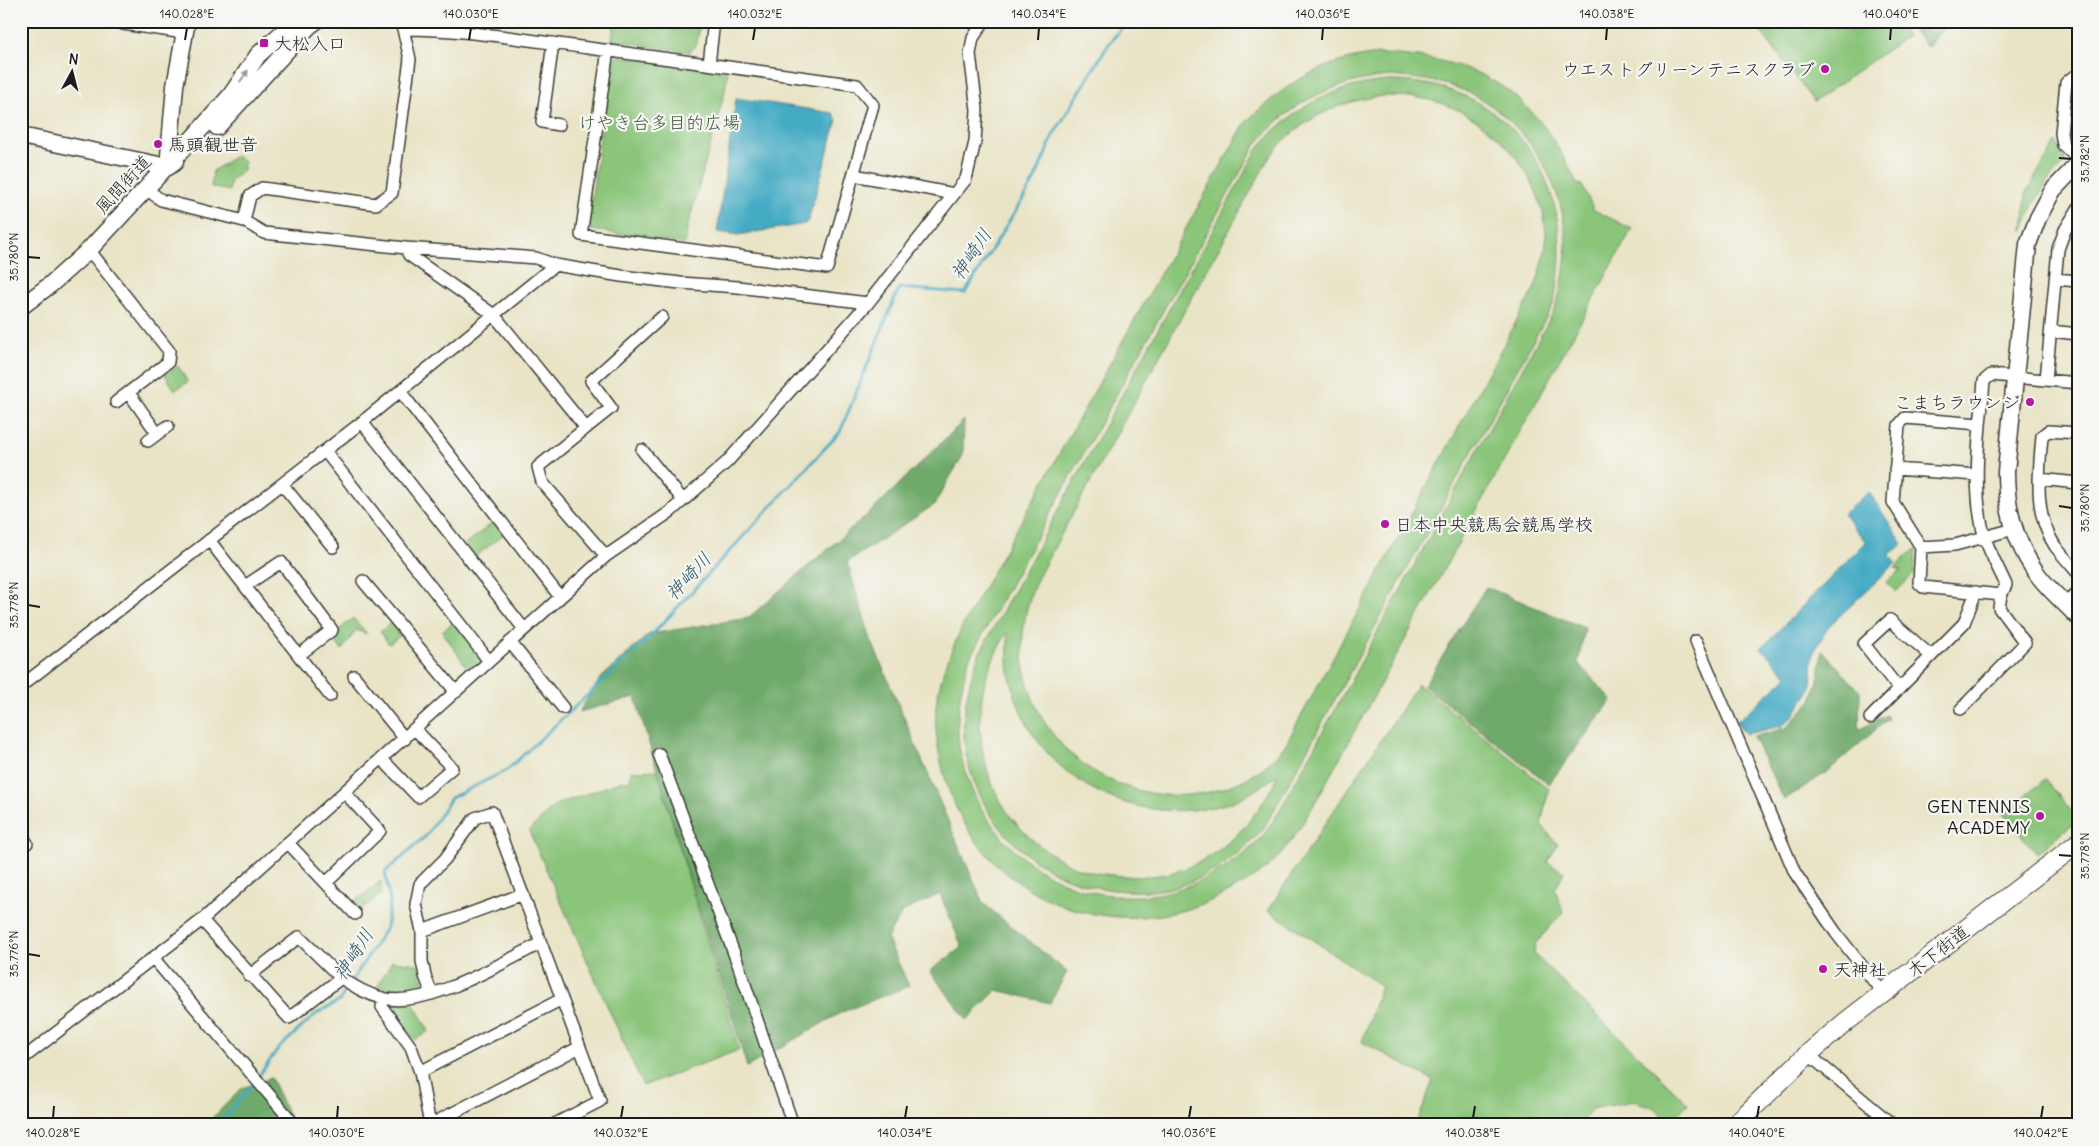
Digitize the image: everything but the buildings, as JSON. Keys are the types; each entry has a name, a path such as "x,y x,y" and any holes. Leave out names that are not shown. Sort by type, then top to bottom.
{"main road":[{"name":"木下街道","path":"1735,1125 1808,1054 2078,843"}],"street":[{"path":"120,21 123,24 186,27"},
{"path":"168,167 230,95 258,55 295,21"},
{"path":"21,136 168,167 203,142 309,26 316,21"},
{"path":"709,64 714,21"},
{"path":"21,1060 202,920 382,760 560,596 606,556 670,512 727,462 868,302 966,179 975,142 977,110 970,54 973,38 984,21"},
{"path":"244,221 250,196 262,188 376,204 392,193 410,59 401,25 448,29 608,50 857,85 873,105 827,268 581,235 608,50"},
{"name":"風間街道","path":"21,307 50,285 89,250 145,188 168,167 175,86 186,27"},
{"path":"553,43 542,122 560,125"},
{"path":"2078,77 2073,77 2066,83 2061,133 2063,145 2078,159"},
{"path":"2078,164 2053,190 2038,218 2028,244 2006,472 2009,509 2014,529 2038,575 2078,617"},
{"path":"854,175 954,194"},
{"path":"145,188 161,200 244,221 264,233 406,248 536,258 556,265 670,282 738,287 868,302"},
{"path":"2046,380 2058,249 2066,230 2078,210"},
{"path":"406,248 409,256 494,315 586,428"},
{"path":"89,250 169,351 168,362 116,402"},
{"path":"21,686 362,422 556,265"},
{"path":"2055,279 2078,281"},
{"path":"606,556 542,482 538,467 610,408 591,381 662,317"},
{"path":"2051,331 2078,334"},
{"path":"1961,709 2025,643 1999,608 2001,595 2006,585 1985,536 1978,506 1977,475 1984,381 1991,375 2078,383"},
{"path":"400,391 560,596"},
{"path":"129,393 153,437 168,426"},
{"path":"1980,424 1906,418 1899,425 1893,502 1921,547 1919,583 1923,588 2001,595"},
{"path":"362,422 524,629"},
{"path":"2078,433 2048,431 2042,436 2039,479 2039,501 2043,522 2055,545 2078,573"},
{"path":"325,450 490,661"},
{"path":"642,450 683,500"},
{"path":"1895,469 1977,475"},
{"path":"2039,479 2078,483"},
{"path":"282,484 333,547"},
{"path":"1921,547 1955,545 2014,529"},
{"path":"209,540 330,696"},
{"path":"245,586 281,562 332,630 299,655"},
{"path":"363,581 456,692"},
{"path":"1870,718 1964,622 1976,592"},
{"path":"2065,604 2078,592"},
{"path":"1899,689 1864,644 1890,620 1931,656"},
{"path":"1696,641 1795,874 1836,933 1884,993"},
{"path":"510,642 563,708"},
{"path":"354,676 405,739"},
{"path":"382,760 418,797 452,768 415,729"},
{"path":"659,754 738,964 793,1125"},
{"path":"326,883 380,831 345,793"},
{"path":"432,994 422,961 422,931 416,904 420,884 446,860 475,818 492,812 600,1101 554,1125"},
{"path":"289,844 355,914"},
{"path":"422,931 523,894"},
{"path":"202,920 249,976 289,1018 341,978"},
{"path":"249,976 299,937 341,978 360,990 383,998 411,999 432,994 482,973 541,943"},
{"path":"154,959 295,1125"},
{"path":"383,998 382,1008 411,1047 420,1072 430,1125 580,1047"},
{"path":"420,1072 562,999"},
{"path":"1808,1054 1893,1125"}],"green space":[{"path":"614,21 700,21 697,43 690,52 612,40"},
{"name":"ウエストグリーンテニスクラブ","path":"1753,21 1897,21 1907,36 1814,102"},
{"path":"1904,21 1949,21 1928,47"},
{"path":"1379,54 1447,62 1475,72 1500,85 1523,103 1543,125 1561,152 1577,184 1582,185 1594,210 1632,229 1316,801 1282,853 1267,868 1229,892 1186,909 1143,917 1100,915 1059,904 1021,884 989,857 963,821 945,778 936,734 936,707 946,665 963,625 1245,123 1290,85 1322,68 1359,57","holes":["1391,76 1438,82 1465,91 1501,113 1531,145 1543,163 1552,182 1560,202 1564,223 1565,266 1555,309 1283,804 1259,840 1240,857 1212,875 1171,891 1130,896 1089,891 1052,877 1019,854 991,824 971,787 959,745 958,734 958,712 961,691 969,659 1255,146 1283,117 1315,96 1351,83"]},
{"name":"けやき台多目的広場","path":"618,56 728,72 724,95 687,229 685,244 592,230 588,224 611,61"},
{"path":"1388,81 1432,85 1471,99 1503,120 1529,149 1547,183 1557,221 1560,262 1553,305 1264,828 1238,853 1218,868 1178,886 1155,890 1125,891 1097,887 1070,879 1046,867 1024,852 1004,832 988,810 976,785 967,758 964,718 971,679 979,654 1257,150 1284,122 1315,101 1368,83","holes":["1384,96 1424,99 1458,110 1479,122 1514,155 1527,174 1538,196 1544,218 1546,241 1542,265 1534,289 1287,742 1280,751 1265,766 1247,778 1217,790 1183,795 1149,793 1117,783 1088,768 1063,746 1043,720 1029,689 1023,655 1023,635 1028,605 1034,586 1269,158 1292,133 1320,115 1351,102","1007,633 1009,669 1016,699 1030,729 1049,755 1072,776 1098,792 1127,804 1158,810 1190,810 1222,805 1237,800 1278,775 1254,815 1233,838 1209,857 1187,868 1151,876 1133,877 1082,870 1063,861 1035,842 1022,830 1002,803 994,788 983,755 980,723 982,695 994,657"]},
{"path":"2056,142 2065,155 2065,163 2057,170 2040,194 2023,231 2026,192"},
{"path":"235,156 245,161 244,168 241,173 231,179 229,191 211,187 213,171"},
{"path":"178,366 188,382 175,390 165,375"},
{"path":"964,420 963,455 934,505 847,562 871,640 983,903 1067,972 1050,1003 997,990 967,1020 930,971 962,947 940,894 902,912 887,938 909,986 842,1012 747,1067 635,697 579,712 600,679 649,634 748,618 873,510"},
{"path":"494,522 504,534 475,557 465,544"},
{"path":"1916,549 1914,574 1896,592 1887,582 1901,570 1895,568"},
{"path":"1486,587 1585,628 1578,663 1612,700 1549,784 1424,686"},
{"path":"353,618 367,634 356,630 342,650 331,637"},
{"path":"456,621 483,661 470,672 442,631"},
{"path":"392,622 402,634 389,644 380,632"},
{"path":"1822,650 1860,691 1859,730 1886,715 1888,719 1827,772 1784,800 1753,737 1786,728 1812,700 1819,677"},
{"path":"1418,684 1549,789 1541,824 1558,845 1547,862 1564,872 1555,889 1563,912 1535,944 1534,954 1688,1104 1668,1121 1655,1108 1634,1101 1592,1109 1578,1125 1416,1125 1433,1080 1362,1042 1381,986 1268,910"},
{"path":"664,770 664,794 739,1050 643,1086 529,831 555,805 622,781 630,781 631,771"},
{"name":"GEN TENNIS ACADEMY","path":"2045,779 2078,819 2037,854 2003,814"},
{"path":"381,881 381,894 361,910 353,903"},
{"path":"392,961 418,964 425,986 420,989 377,987"},
{"path":"393,1002 413,1003 429,1031 415,1040 389,1010 389,1005"},
{"path":"271,1078 293,1125 205,1125 242,1088"}],"water":[{"path":"736,98 833,113 837,120 808,221 805,224 738,235 717,232"},
{"path":"1869,492 1903,544 1889,555 1896,563 1828,627 1813,654 1811,689 1794,715 1782,726 1746,734 1736,722 1788,676 1761,648 1866,542 1843,514"}],"waterway":[{"name":"神崎川","path":"258,1077 278,1049 316,1014 339,1001 386,928 390,902 385,872 426,836 451,798 507,770 651,636 840,432 899,288 965,293 1034,181 1054,134 1108,45 1127,21"},
{"name":"神崎川","path":"218,1125 255,1082"}],"place":[{"name":"大松入口","path":"264,43"},
{"name":"ウエストグリーンテニスクラブ","path":"1825,69"},
{"name":"馬頭観世音","path":"158,144"},
{"name":"こまちラウンジ","path":"2030,402"},
{"name":"日本中央競馬会競馬学校","path":"1385,524"},
{"name":"GEN TENNIS ACADEMY","path":"2040,816"},
{"name":"天神社","path":"1823,969"}]}
